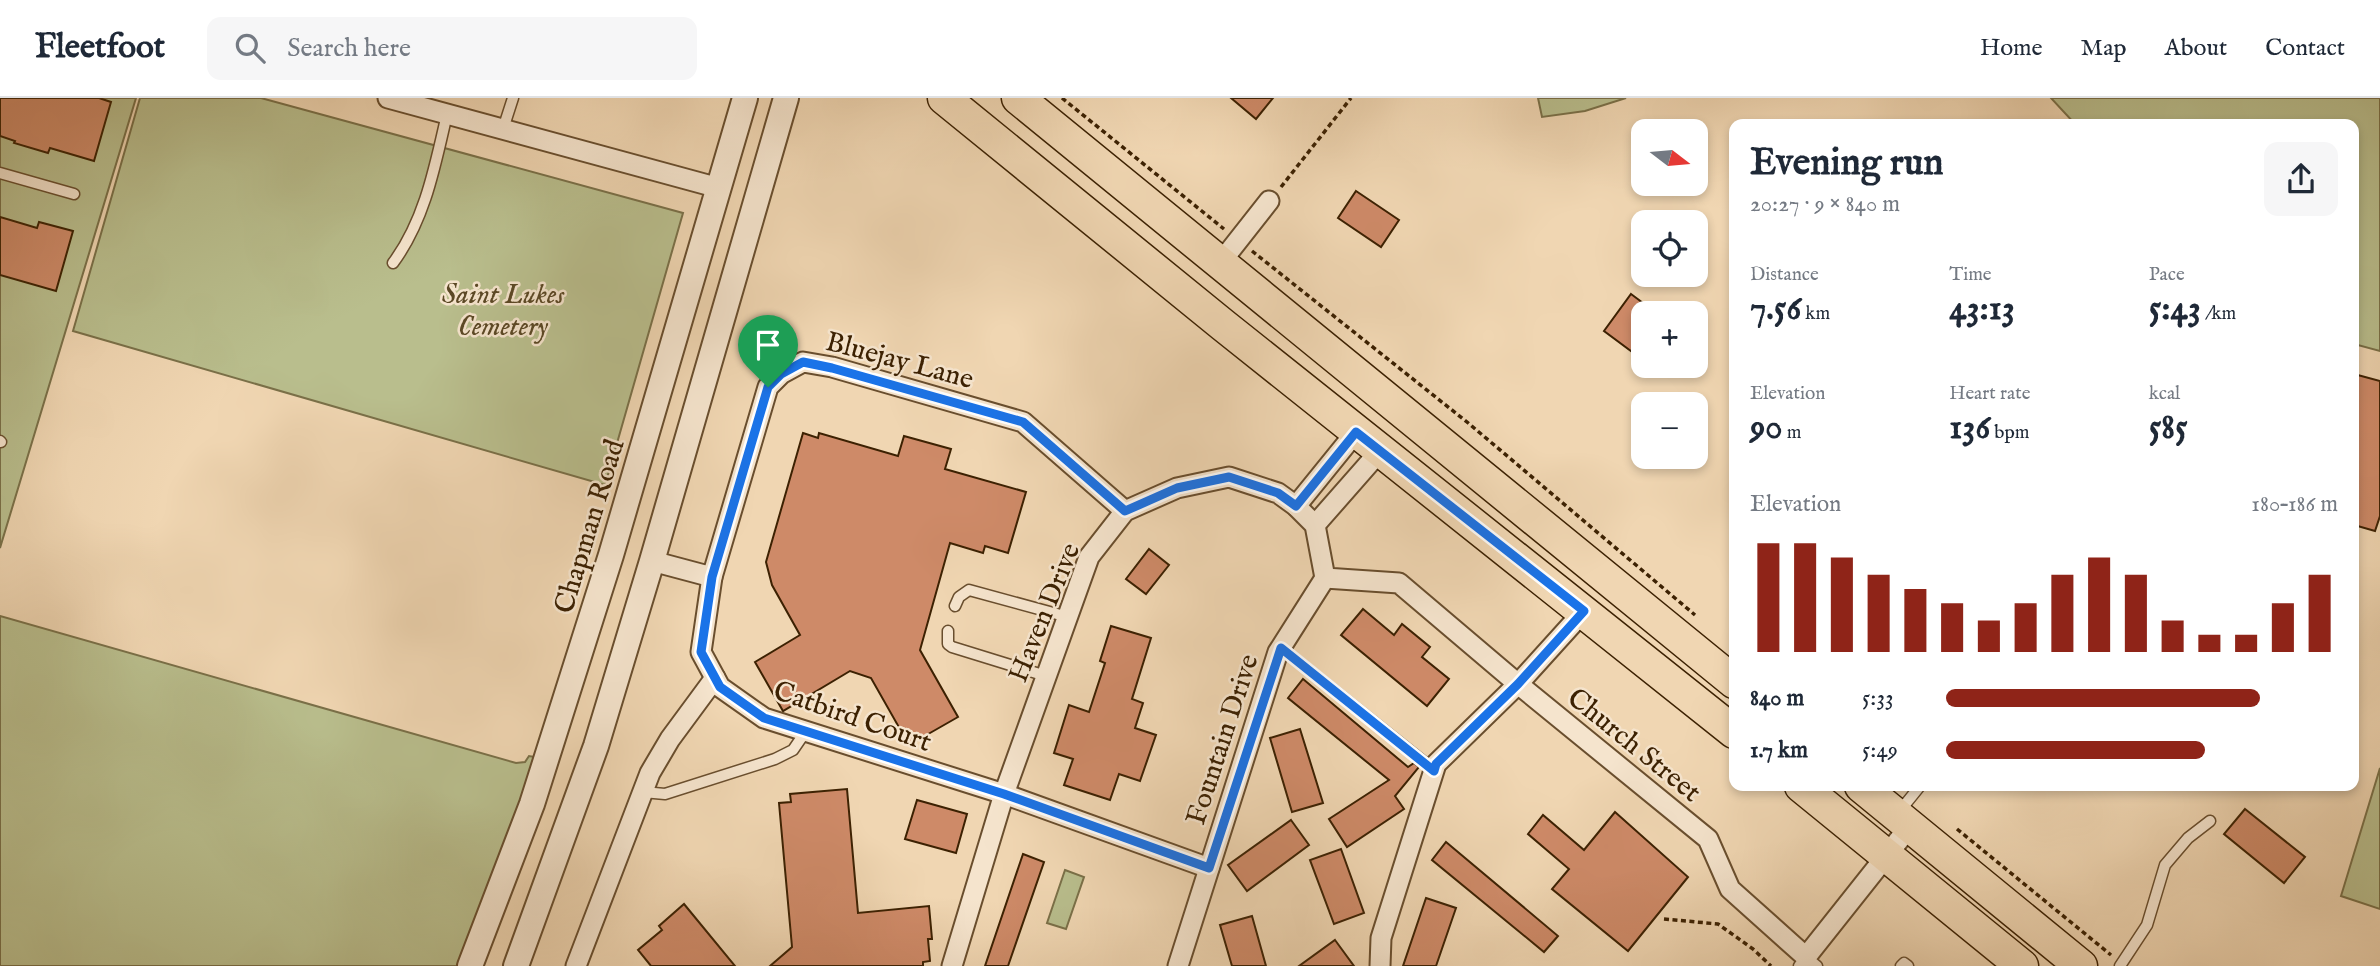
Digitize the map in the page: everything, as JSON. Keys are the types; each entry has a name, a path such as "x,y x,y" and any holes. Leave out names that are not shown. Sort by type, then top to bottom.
{"main road":[{"path":"944,98 1368,442 1729,728"},
{"path":"1018,98 1229,251 1729,678"},
{"path":"1807,791 2022,966"},
{"path":"1867,791 2081,966"}],"street":[{"path":"388,98 719,188"},
{"name":"Chapman Road","path":"470,966 532,804 611,555 745,98"},
{"path":"516,966 596,746 786,98"},
{"path":"1229,251 1269,201"},
{"name":"Bluejay Lane","path":"712,577 768,387 781,374 803,362 1023,422 1125,511"},
{"path":"1325,578 1315,525 1296,506 1368,442"},
{"path":"1315,525 1368,442"},
{"name":"Haven Drive","path":"952,966 1004,794 1089,557 1125,511 1177,488 1229,477 1278,493 1296,506"},
{"path":"652,561 712,577"},
{"name":"Catbird Court","path":"712,577 701,652 720,687 764,718 1004,794 1209,868"},
{"name":"Fountain Drive","path":"1178,966 1281,648 1325,578"},
{"name":"Church Street","path":"1325,578 1399,583 1518,684 1708,838 1730,889 1807,963 1886,855 1903,820"},
{"path":"1380,966 1381,938 1436,764 1518,684 1584,611"},
{"path":"576,966 650,773 670,739 715,678"}],"lane":[{"path":"503,129 513,98"},
{"path":"393,263 408,243 425,200 447,114"},
{"path":"0,173 74,194"},
{"path":"956,606 964,592 969,590 1068,617"},
{"path":"948,631 948,644 952,647 1046,676"},
{"path":"1281,648 1434,771"},
{"path":"643,793 665,794 775,759 793,750 806,732"},
{"path":"1903,820 1918,791"},
{"path":"2121,965 2147,925 2165,865 2188,838 2210,821"},
{"path":"1901,966 1904,962 1909,966"}],"path":[{"path":"1062,98 1229,251 1467,422 1702,621"},
{"path":"1269,201 1351,98"},
{"path":"1957,829 2121,965"},
{"path":"1664,919 1718,924 1753,948 1771,966"}],"green space":[{"path":"0,98 136,98 0,548"},
{"name":"Saint Lukes Cemetery","path":"140,98 261,98 683,213 605,485 73,331"},
{"path":"1538,98 1626,98 1585,111 1542,117"},
{"path":"2051,98 2380,98 2380,351 2359,345 2359,119 2070,119"},
{"path":"0,616 516,763 525,762 529,756 535,757 458,966 0,966"},
{"path":"2380,768 2380,909 2341,896"},
{"path":"1065,870 1084,877 1066,929 1047,923"}],"building":[{"path":"0,98 99,98 111,102 94,161 50,148 48,153 0,136"},
{"path":"1231,98 1273,98 1256,119"},
{"path":"1356,191 1399,220 1381,247 1338,218"},
{"path":"0,217 37,228 39,222 73,231 56,291 0,275"},
{"path":"1631,294 1640,301 1631,301 1631,351 1604,331"},
{"path":"2359,375 2380,381 2380,516 2375,531 2359,526"},
{"path":"803,433 818,438 819,433 898,456 904,436 951,449 945,469 1026,492 1008,553 985,546 983,553 950,543 920,650 958,717 909,745 871,678 850,671 783,711 755,662 800,635 772,585 766,562"},
{"path":"1149,549 1169,565 1146,594 1126,579"},
{"path":"1363,609 1394,635 1402,624 1430,647 1422,657 1449,679 1427,706 1341,635"},
{"path":"1111,626 1151,638 1132,699 1143,703 1135,728 1156,735 1140,781 1119,774 1110,800 1064,785 1073,759 1054,753 1069,705 1089,712 1105,663 1100,661"},
{"path":"1303,679 1408,767 1414,763 1419,767 1395,796 1404,809 1347,847 1329,819 1389,780 1288,698"},
{"path":"1300,729 1323,803 1292,812 1270,738"},
{"path":"847,789 858,913 929,906 932,939 928,939 930,961 923,962 923,966 770,966 792,947 779,803 791,802 790,794"},
{"path":"917,800 967,814 956,853 905,839"},
{"path":"2245,809 2305,857 2284,883 2224,834"},
{"path":"1615,812 1688,877 1628,951 1552,889 1569,869 1528,834 1543,815 1584,850"},
{"path":"1291,820 1309,845 1247,891 1228,865"},
{"path":"1446,842 1558,936 1544,952 1432,860"},
{"path":"1341,849 1364,913 1334,924 1310,860"},
{"path":"1023,854 1044,862 1008,966 985,966"},
{"path":"1426,898 1456,908 1436,966 1403,966"},
{"path":"684,904 735,966 651,966 638,950 662,930 659,926"},
{"path":"1252,916 1266,966 1232,966 1220,925"},
{"path":"1335,940 1354,966 1299,966"}],"route":[{"path":"803,362 1023,422 1125,511 1177,488 1229,477 1278,493 1296,506 1356,432 1584,611 1518,684 1436,764 1434,771 1281,648 1209,868 1004,794 764,718 720,687 701,652 712,577 768,387 781,374 803,362"}]}
